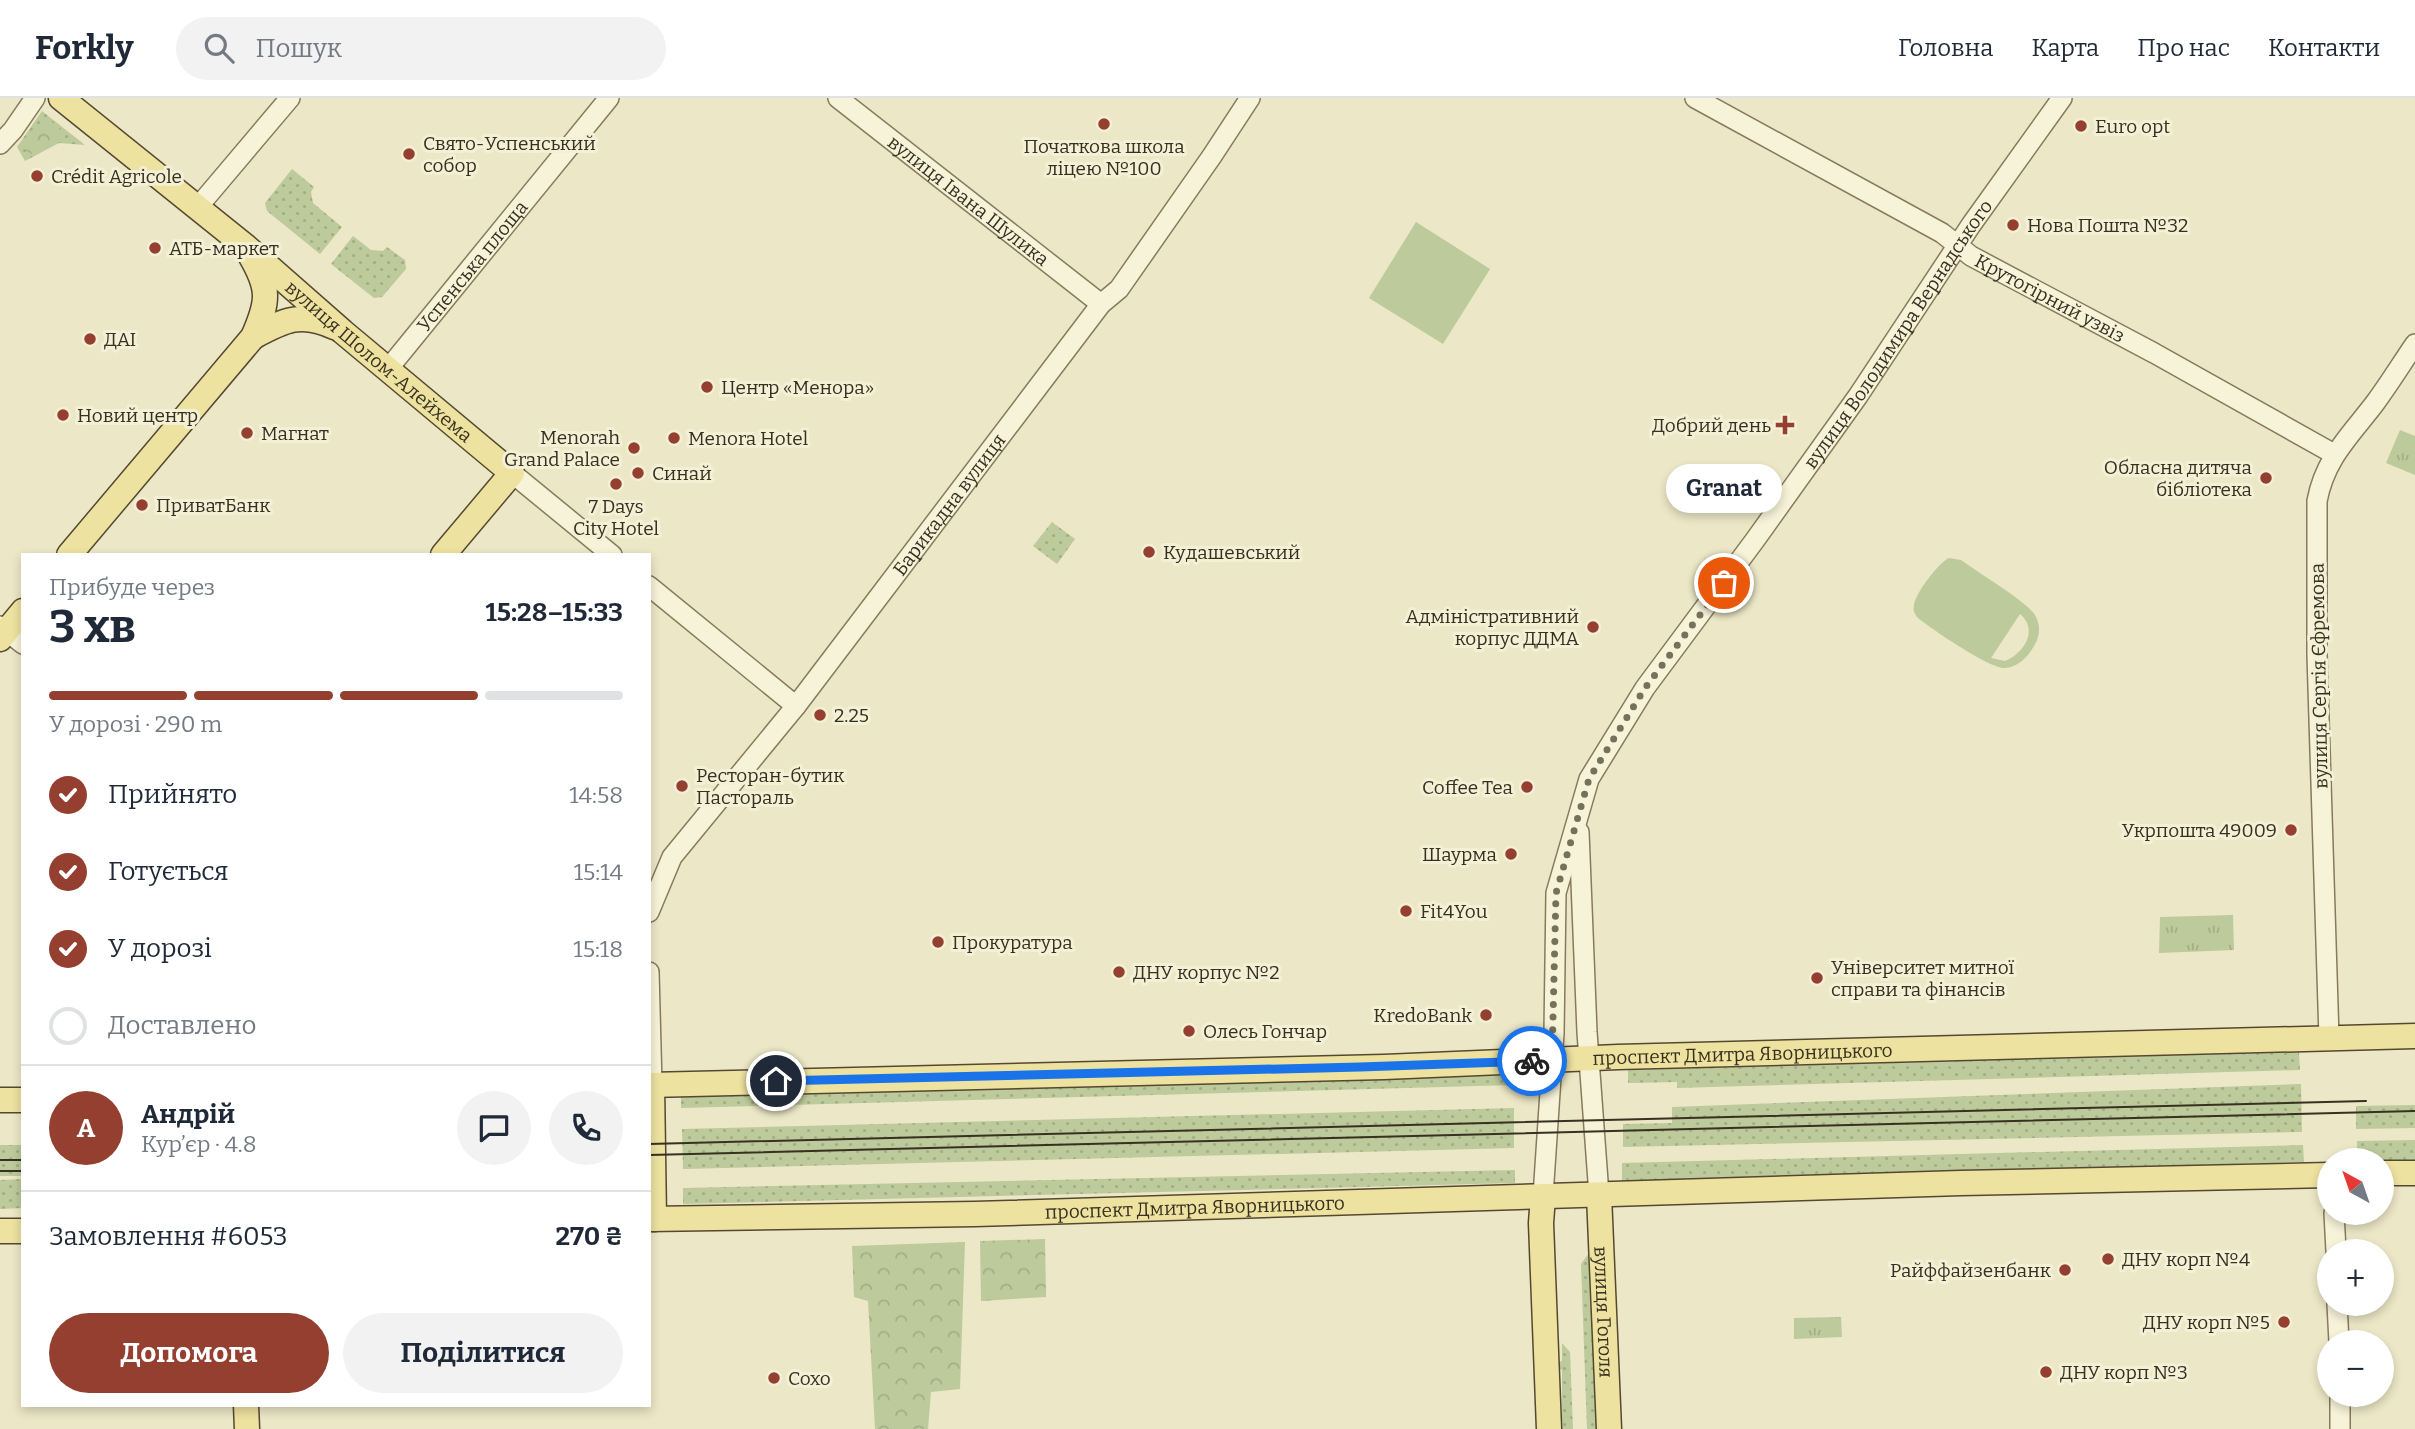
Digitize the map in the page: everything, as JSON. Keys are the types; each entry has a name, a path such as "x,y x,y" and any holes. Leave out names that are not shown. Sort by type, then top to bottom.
{"main road":[{"name":"вулиця Шолом-Алейхема","path":"61,98 244,245 343,332 512,473"},
{"path":"71,553 253,337 266,298 263,278 244,245"},
{"path":"253,337 284,320 307,318 343,332"},
{"path":"445,553 512,473"},
{"path":"7,635 21,614"},
{"name":"проспект Дмитра Яворницького","path":"651,1085 2415,1036"},
{"path":"0,1100 21,1100"},
{"path":"651,1152 652,1219"},
{"path":"2394,1173 2415,1173"},
{"name":"проспект Дмитра Яворницького","path":"652,1219 926,1215 2317,1175"},
{"name":"вулиця Гоголя","path":"1599,1195 1609,1429"},
{"path":"1543,1196 1541,1223 1549,1429"},
{"path":"0,1231 21,1231"},
{"path":"246,1407 247,1429"}],"street":[{"path":"0,144 36,98"},
{"path":"197,208 290,98"},
{"name":"Успенська площа","path":"388,369 609,98"},
{"name":"вулиця Івана Шулика","path":"838,98 1101,304"},
{"name":"Барикадна вулиця","path":"651,907 672,858 796,706 1101,304 1119,289 1250,98"},
{"name":"Крутогірний узвіз","path":"1695,98 1942,233 1971,256 2132,341 2333,454"},
{"name":"вулиця Володимира Вернадського","path":"1543,1196 1552,1060 1556,893 1589,779 1645,688 1850,407 1957,245 2062,98"},
{"name":"вулиця Сергія Єфремова","path":"2329,1038 2317,655 2316,517 2320,485 2333,454 2375,402 2415,344"},
{"name":"вулиця Шолом-Алейхема","path":"512,473 610,553"},
{"path":"651,588 796,706"},
{"name":"вулиця Володимира Вернадського","path":"1578,815 1589,1059 1599,1195"},
{"path":"2340,1407 2340,1429"}],"green space":[{"path":"42,111 85,145 59,143 25,161 17,147"},
{"path":"47,120 65,134 39,152 32,154 25,150 24,145 30,133"},
{"path":"292,169 314,187 311,192 313,203 342,227 320,254 267,211 265,203"},
{"path":"1416,222 1490,269 1443,344 1369,298"},
{"path":"353,236 371,250 383,251 387,247 405,260 406,269 382,297 374,298 331,264"},
{"path":"2400,430 2415,436 2415,475 2386,463"},
{"path":"1052,522 1075,539 1057,564 1033,546"},
{"path":"1949,558 1961,560 2012,595 2035,615 2039,627 2038,639 2022,661 2010,667 1998,667 1960,647 1917,617 1914,607 1918,594","holes":["2020,614 2026,620 2029,634 2018,653 2005,661 1991,658"]},
{"path":"2233,915 2234,950 2159,953 2160,917"},
{"path":"2299,1052 2300,1070 1677,1088 1677,1082 1628,1083 1628,1070"},
{"path":"1514,1075 1514,1085 681,1108 681,1096"},
{"path":"2301,1084 2302,1132 1623,1147 1623,1124 1672,1123 1672,1107"},
{"path":"2415,1105 2415,1128 2356,1129 2356,1106"},
{"path":"1514,1108 1514,1148 683,1169 682,1129"},
{"path":"2415,1140 2415,1160 2394,1160 2394,1148 2357,1148 2357,1141"},
{"path":"0,1145 21,1145 21,1176 0,1176"},
{"path":"2303,1145 2304,1162 1622,1181 1622,1163"},
{"path":"1515,1170 1515,1183 683,1204 683,1188"},
{"path":"21,1179 21,1208 0,1209 0,1180"},
{"path":"1045,1239 1046,1297 981,1301 980,1241"},
{"path":"965,1242 960,1389 931,1392 928,1429 875,1429 868,1301 854,1297 852,1246"},
{"path":"1589,1253 1598,1429 1587,1429 1581,1264"},
{"path":"1841,1317 1842,1337 1794,1339 1794,1318"},
{"path":"1562,1343 1570,1352 1573,1429 1562,1429 1562,1370 1559,1362 1562,1361"}],"tram line":[{"path":"651,1144 2366,1101"},
{"path":"651,1155 2415,1111"},
{"path":"0,1160 21,1160"},
{"path":"0,1171 21,1171"}],"way so far":[{"path":"1532,1061 1552,1060 1556,893 1589,779 1645,688 1724,583"}],"place":[{"name":"Початкова школа ліцею №100","path":"1104,124"},
{"name":"Euro opt","path":"2081,126"},
{"name":"Свято-Успенський собор","path":"409,154"},
{"name":"Crédit Agricole","path":"37,176"},
{"name":"Нова Пошта №32","path":"2013,225"},
{"name":"АТБ-маркет","path":"155,248"},
{"name":"ДАІ","path":"90,339"},
{"name":"Центр «Менора»","path":"707,387"},
{"name":"Новий центр","path":"63,415"},
{"name":"Добрий день","path":"1785,425"},
{"name":"Магнат","path":"247,433"},
{"name":"Menora Hotel","path":"674,438"},
{"name":"Menorah Grand Palace","path":"634,448"},
{"name":"Синай","path":"638,473"},
{"name":"Обласна дитяча бібліотека","path":"2266,478"},
{"name":"7 Days City Hotel","path":"616,484"},
{"name":"ПриватБанк","path":"142,505"},
{"name":"Кудашевський","path":"1149,552"},
{"name":"Granat","path":"1724,583"},
{"name":"Адміністративний корпус ДДМА","path":"1593,627"},
{"name":"2.25","path":"820,715"},
{"name":"Ресторан-бутик Пастораль","path":"682,786"},
{"name":"Coffee Tea","path":"1527,787"},
{"name":"Укрпошта 49009","path":"2291,830"},
{"name":"Шаурма","path":"1511,854"},
{"name":"Fit4You","path":"1406,911"},
{"name":"Прокуратура","path":"938,942"},
{"name":"ДНУ корпус №2","path":"1119,972"},
{"name":"Університет митної справи та фінансів","path":"1817,978"},
{"name":"KredoBank","path":"1486,1015"},
{"name":"Олесь Гончар","path":"1189,1031"},
{"name":"ДНУ корп №4","path":"2108,1259"},
{"name":"Райффайзенбанк","path":"2065,1270"},
{"name":"ДНУ корп №5","path":"2284,1322"},
{"name":"ДНУ корп №3","path":"2046,1372"},
{"name":"Сохо","path":"774,1378"}],"route":[{"path":"776,1081 1532,1061"}]}
